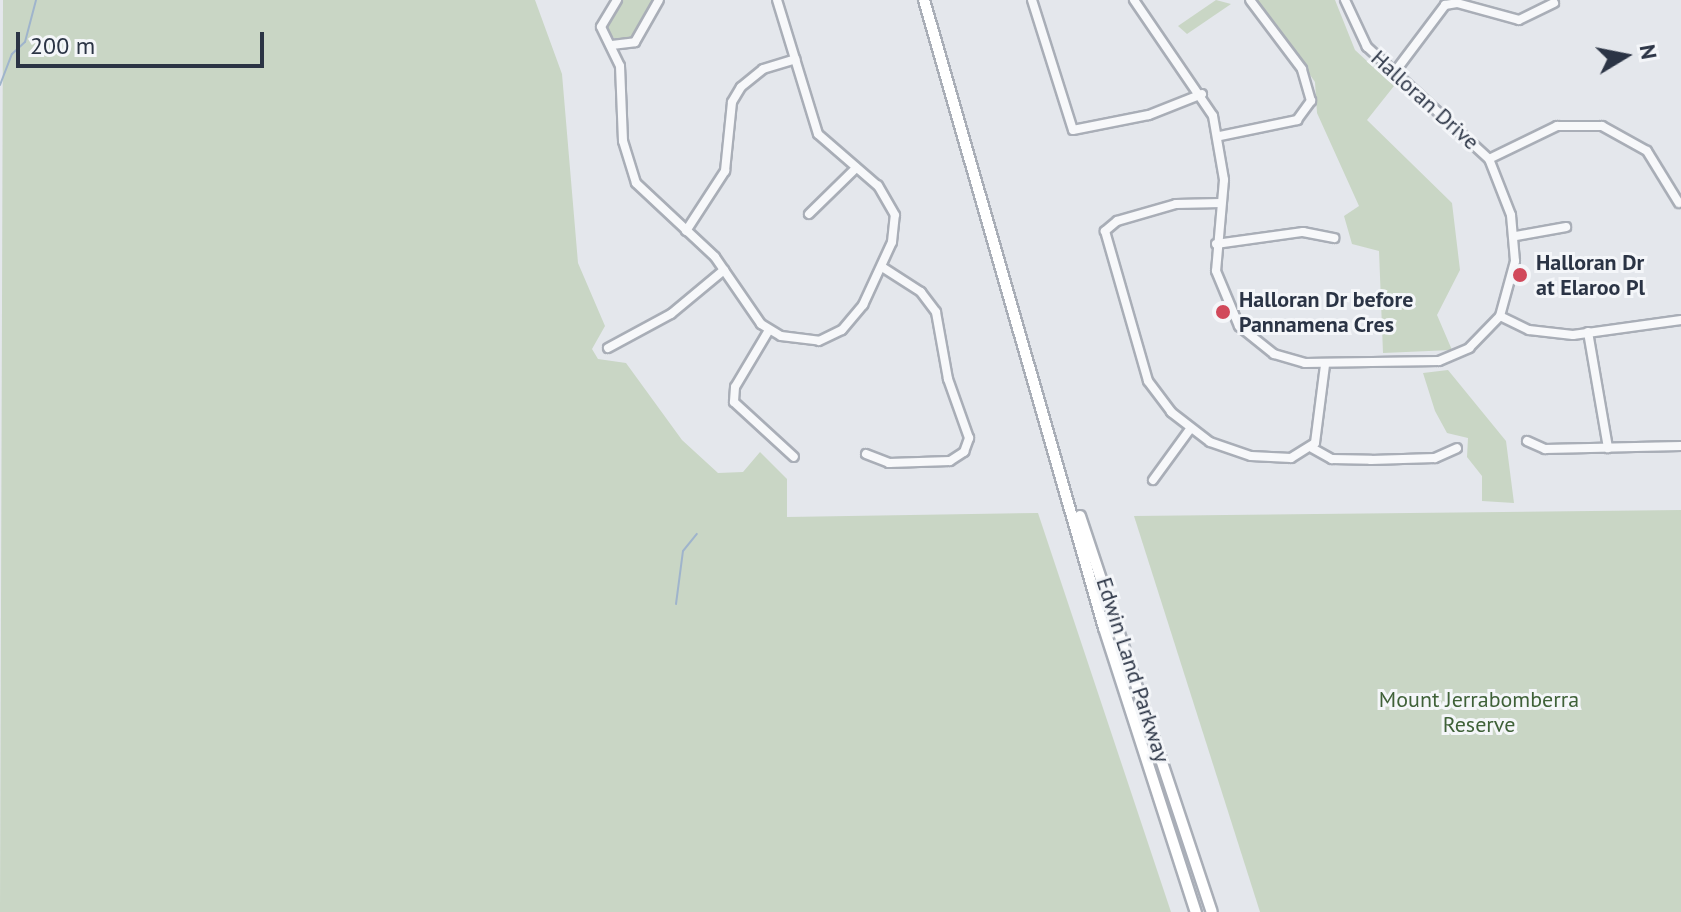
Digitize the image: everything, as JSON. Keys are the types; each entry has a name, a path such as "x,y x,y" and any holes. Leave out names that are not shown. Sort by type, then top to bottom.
{"main road":[{"name":"Edwin Land Parkway","path":"924,0 1050,430 1104,628 1196,912"},
{"name":"Edwin Land Parkway","path":"1050,430 1139,679 1212,912"}],"street":[{"path":"617,0 601,21 621,74 630,171 651,202 686,231 724,270 749,313 769,330 809,340 832,336 854,317 882,267 895,215 886,195 818,134 777,0"},
{"path":"621,74 634,43 659,0"},
{"path":"1032,0 1073,130 1126,121 1202,94"},
{"path":"1134,0 1202,94 1220,136 1221,203 1216,244 1218,282 1239,326 1274,354 1325,365 1452,358 1479,341 1500,316 1516,236 1566,227"},
{"path":"1220,136 1297,120 1311,101 1302,69 1250,0"},
{"name":"Halloran Drive","path":"1345,0 1355,30 1394,73 1489,159 1516,236"},
{"path":"1394,73 1434,12 1457,1 1519,20 1554,3"},
{"path":"612,45 634,43"},
{"path":"686,231 725,171 732,102 741,87 763,69 795,59"},
{"path":"1489,159 1557,126 1602,126 1647,151 1679,203"},
{"path":"809,214 856,168"},
{"path":"1221,203 1176,204 1117,221 1104,237 1142,369 1163,403 1190,429 1251,456 1291,458 1312,448"},
{"path":"1216,244 1249,244 1303,232 1334,238"},
{"path":"866,454 893,463 947,462 962,455 969,438 948,379 936,312 921,292 882,267"},
{"path":"608,348 671,314 724,270"},
{"path":"1500,316 1544,333 1588,332 1681,320"},
{"path":"769,330 735,387 734,402 794,457"},
{"path":"1588,332 1608,448"},
{"path":"1312,448 1325,365"},
{"path":"1153,480 1190,429"},
{"path":"1527,441 1545,449 1681,446"},
{"path":"1312,448 1332,459 1371,460 1435,458 1457,448"}],"green space":[{"path":"3,0 535,0 562,74 578,263 605,326 592,349 598,359 626,363 682,440 718,473 743,472 760,452 787,479 787,517 1038,513 1171,912 0,912"},
{"path":"620,0 655,0 633,40 621,44 604,29"},
{"path":"1216,0 1231,4 1187,34 1178,26"},
{"path":"1257,0 1335,0 1355,50 1394,86 1367,120 1452,203 1460,270 1437,315 1452,350 1383,353 1379,251 1352,244 1344,216 1359,206 1317,113 1315,82"},
{"path":"1448,370 1506,441 1514,503 1482,501 1482,476 1467,457 1468,438 1447,433 1435,411 1423,373"},
{"name":"Mount Jerrabomberra Reserve","path":"1681,510 1681,912 1260,912 1134,516"}],"waterway":[{"path":"0,85 12,54 25,42 36,0"},
{"path":"676,604 683,551 697,534"}],"place":[{"name":"Halloran Dr at Elaroo Pl","path":"1520,275"},
{"name":"Halloran Dr before Pannamena Cres","path":"1223,312"}]}
